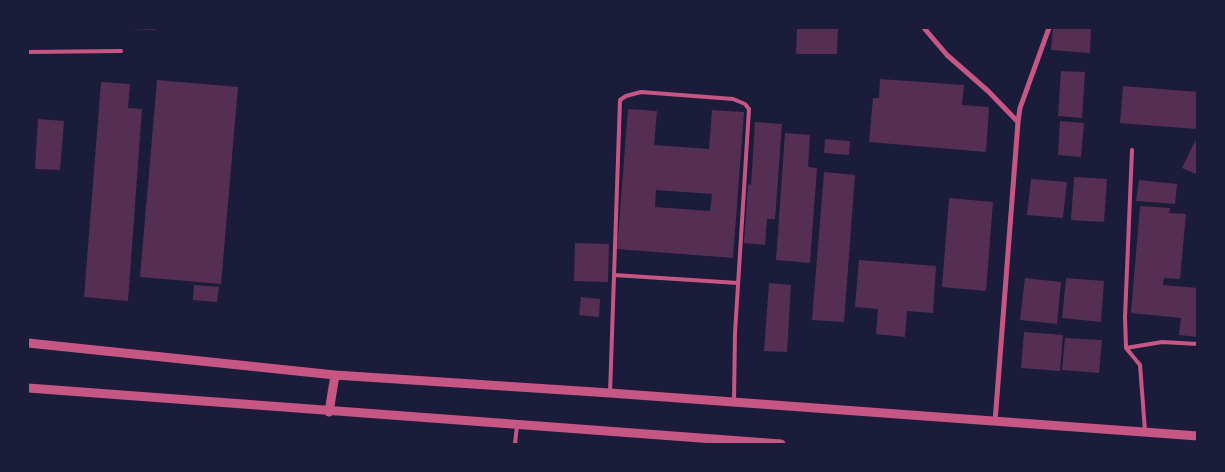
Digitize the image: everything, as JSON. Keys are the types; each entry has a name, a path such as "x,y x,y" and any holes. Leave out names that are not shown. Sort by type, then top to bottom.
{"street":[{"path":"924,28 947,54 988,91 1018,122"},
{"path":"996,422 1018,122 1020,108 1049,28"},
{"path":"28,343 335,375 1198,436"},
{"path":"329,412 335,375"},
{"path":"28,388 329,412 781,444"}],"lane":[{"path":"28,52 121,51"},
{"path":"610,393 620,100 626,96 641,92 733,99 745,104 749,109 735,333 734,402"},
{"path":"1132,150 1125,317 1126,348 1140,365 1145,432"},
{"path":"614,275 738,283"},
{"path":"1126,348 1162,342 1198,344"},
{"path":"515,444 517,425"}],"building":[{"path":"155,28 155,30 133,29"},
{"path":"797,28 838,28 837,54 796,54"},
{"path":"1053,28 1091,28 1090,53 1051,50"},
{"path":"1061,71 1085,72 1082,118 1058,116"},
{"path":"880,79 964,85 962,105 989,107 986,152 869,142 873,98 879,98"},
{"path":"157,80 238,87 221,284 140,277"},
{"path":"101,82 130,84 128,108 142,109 128,301 84,297"},
{"path":"1123,86 1198,92 1196,129 1120,123"},
{"path":"628,109 657,111 654,145 709,149 712,110 744,112 733,258 617,249","holes":["656,190 712,194 710,211 655,207"]},
{"path":"38,119 64,121 60,170 35,169"},
{"path":"1060,121 1084,123 1081,157 1058,155"},
{"path":"755,122 782,124 775,219 767,219 765,245 744,243 748,184 751,185"},
{"path":"785,133 810,135 808,167 817,168 810,263 776,260"},
{"path":"1198,135 1198,175 1182,168"},
{"path":"825,139 850,141 849,155 824,153"},
{"path":"824,172 855,175 844,322 812,320"},
{"path":"1074,177 1107,179 1104,222 1071,220"},
{"path":"1031,179 1067,182 1063,218 1027,215"},
{"path":"1139,180 1177,184 1175,204 1136,201"},
{"path":"949,198 993,202 986,291 942,287"},
{"path":"1140,206 1170,208 1169,213 1186,214 1180,279 1164,278 1163,285 1198,288 1198,337 1179,335 1181,318 1131,313"},
{"path":"575,243 609,244 608,282 574,281"},
{"path":"859,260 936,266 933,313 907,311 905,337 876,334 878,309 855,307"},
{"path":"1025,278 1061,282 1057,324 1020,320"},
{"path":"1066,278 1104,281 1101,322 1062,318"},
{"path":"769,283 791,285 787,352 764,351"},
{"path":"194,285 219,287 217,302 193,300"},
{"path":"581,297 600,299 599,317 579,315"},
{"path":"1024,332 1063,335 1060,371 1021,368"},
{"path":"1065,338 1102,340 1099,373 1062,370"}]}
